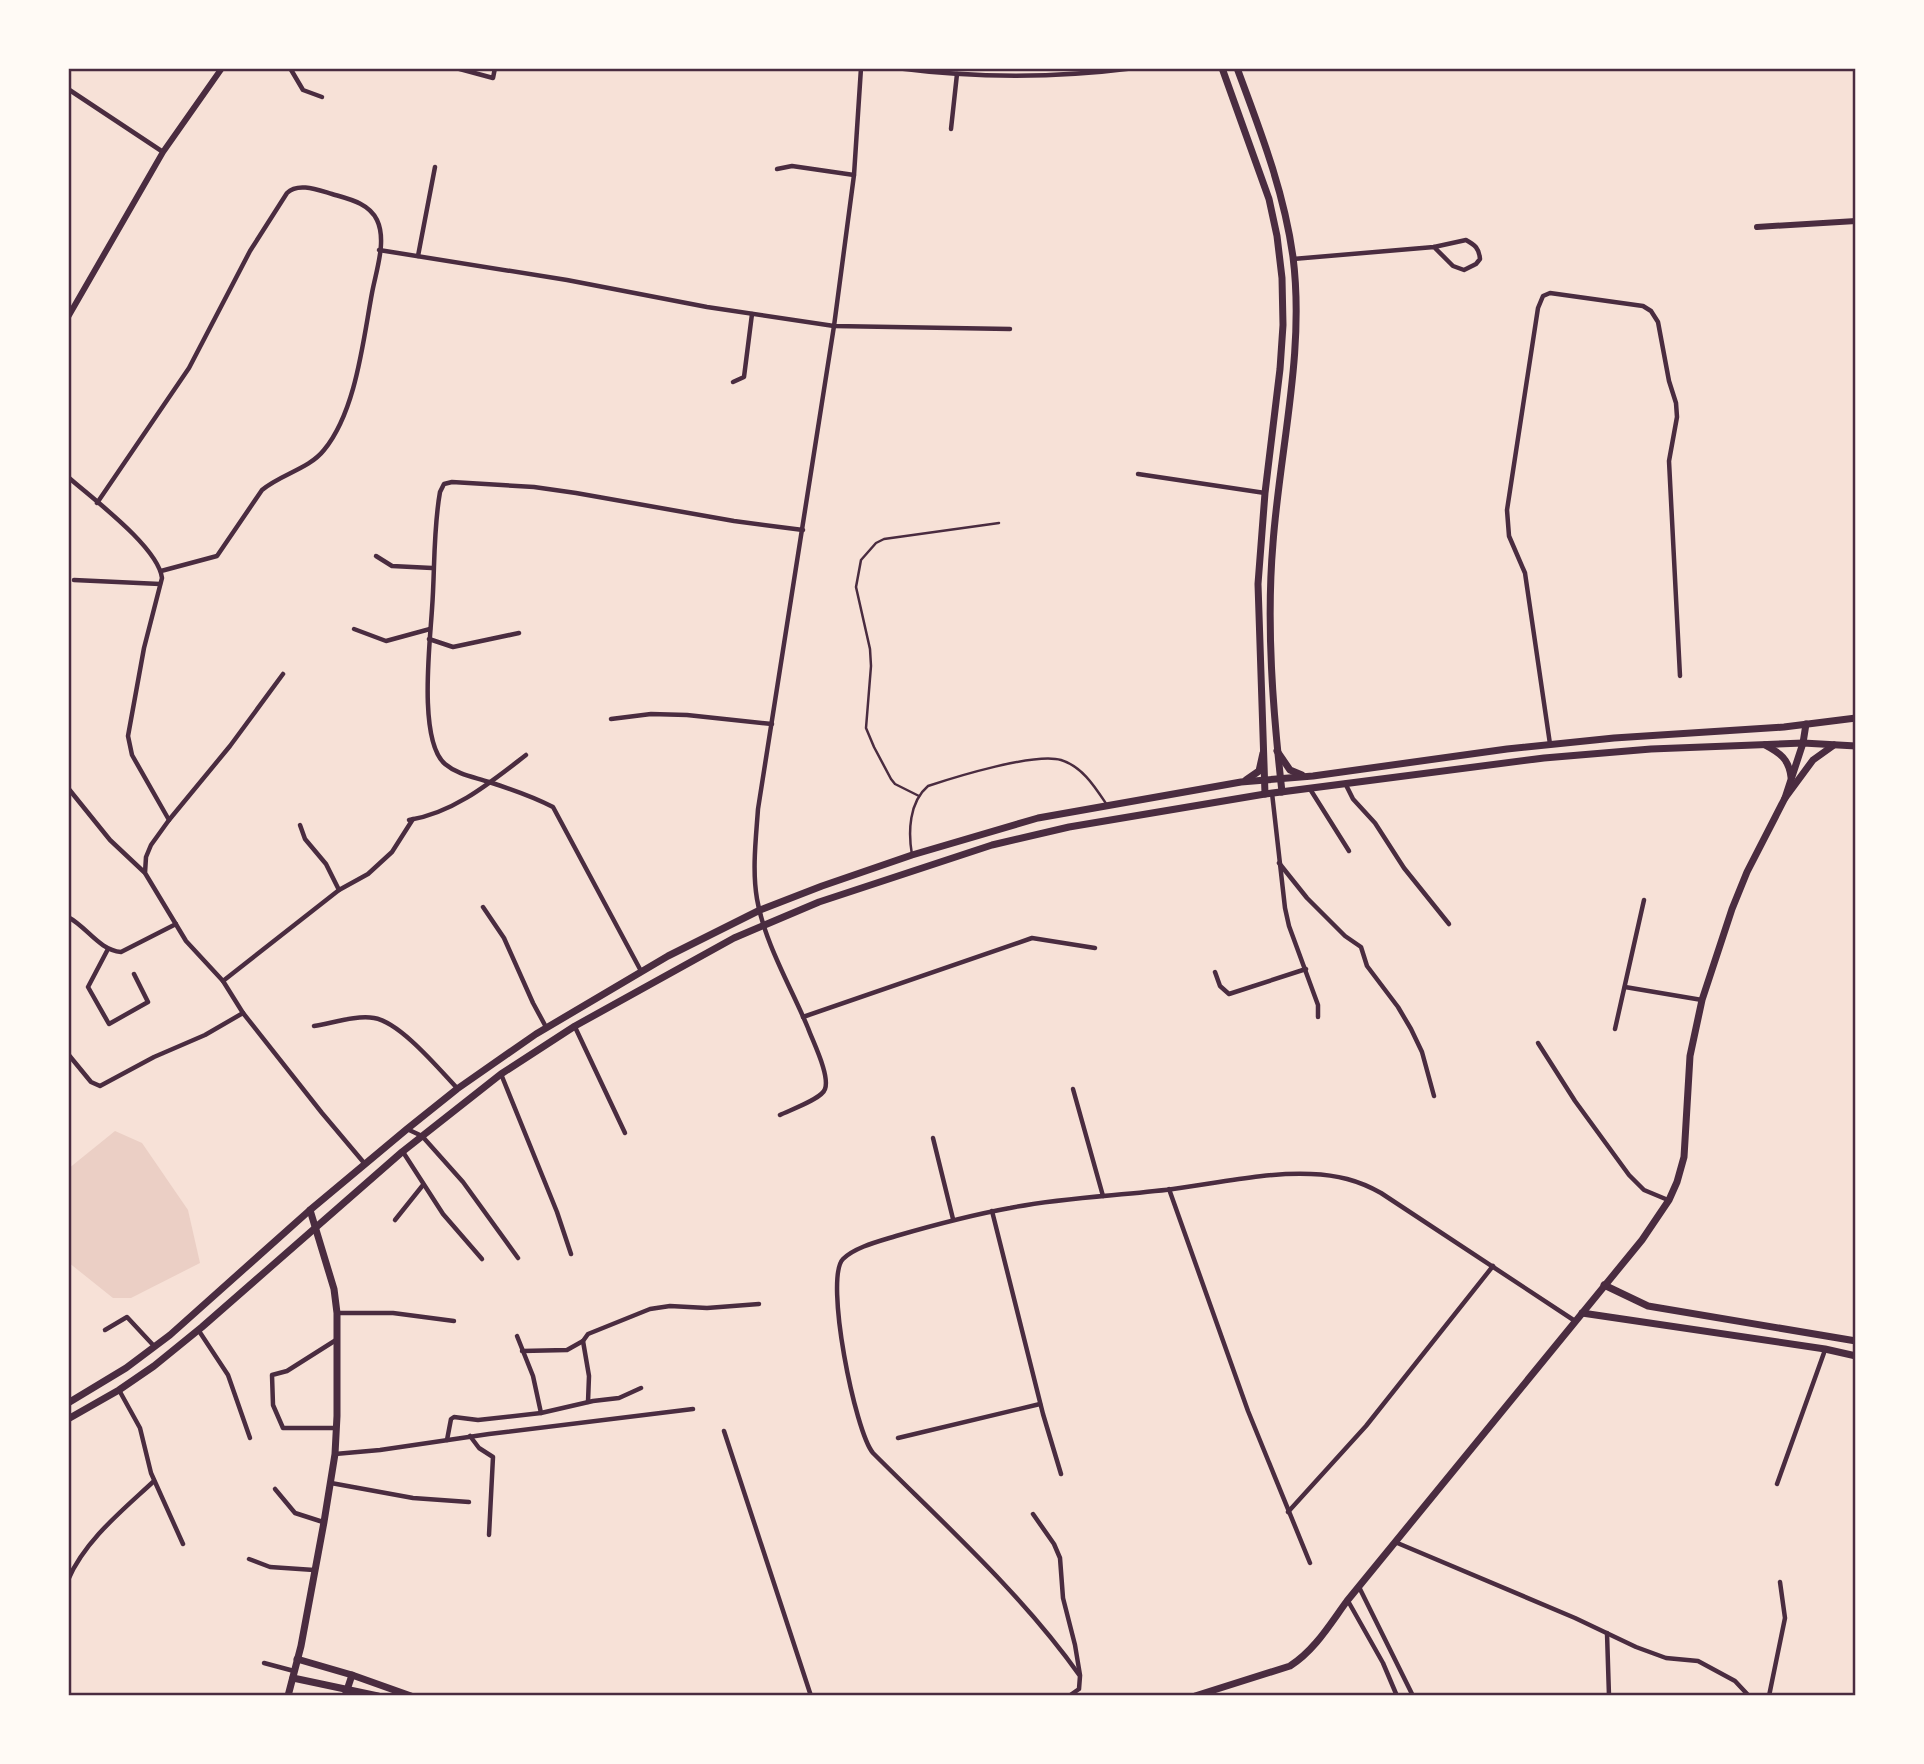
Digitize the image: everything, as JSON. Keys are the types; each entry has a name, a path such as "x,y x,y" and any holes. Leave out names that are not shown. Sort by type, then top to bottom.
{"main road":[{"path":"1222,68 1273,215 1283,308 1282,347 1265,493 1258,584 1263,752 1269,794"},
{"path":"1237,68 1273,166 1293,259 1296,311 1294,359 1271,578 1276,751 1282,792"},
{"path":"68,1403 88,1393 154,1347 310,1210 457,1088 546,1027 641,971 760,910 821,886 912,855 1038,818 1241,782 1313,776 1550,745 1856,718"},
{"path":"1785,798 1803,743 1805,724"},
{"path":"68,1419 154,1366 402,1152 501,1074 575,1026 763,924 878,881 992,845 1069,827 1269,794 1544,758 1651,749 1803,743 1856,746"},
{"path":"1764,744 1784,757 1791,777"},
{"path":"1195,1696 1290,1666 1316,1643 1359,1586 1656,1222 1669,1200 1684,1157 1690,1056 1702,1000 1742,884 1785,798 1813,760 1834,744"},
{"path":"1276,751 1294,773 1313,776"},
{"path":"1241,782 1259,771 1263,752"},
{"path":"288,1696 315,1571 335,1454 337,1313 332,1276 310,1210"},
{"path":"1604,1286 1648,1306 1856,1341"},
{"path":"1582,1313 1825,1349 1856,1356"},
{"path":"297,1659 411,1696"},
{"path":"294,1675 346,1693 378,1696"},
{"path":"346,1693 352,1675"}],"street":[{"path":"68,317 163,152 222,68"},
{"path":"290,68 303,90 322,97"},
{"path":"456,68 493,78 495,68"},
{"path":"780,1115 820,1096 825,1090 825,1073 763,924 755,877 756,838 855,175 861,68"},
{"path":"896,68 957,74 1087,73 1135,68"},
{"path":"951,129 957,74"},
{"path":"68,89 163,152"},
{"path":"776,169 792,166 855,175"},
{"path":"418,256 435,167"},
{"path":"97,503 189,368 250,251 290,190 302,188 328,193 352,200 373,213 382,237 363,345 339,426 330,442 315,460 272,481 262,490 218,556 161,571"},
{"path":"1757,227 1856,221"},
{"path":"1293,259 1434,247 1466,240 1475,245 1480,259 1464,270 1454,266 1434,247"},
{"path":"379,250 568,280 648,298 834,326 1010,329"},
{"path":"1550,745 1525,573 1509,536 1507,510 1538,308 1543,296 1550,293 1643,306 1651,311 1658,323 1677,417 1670,461 1680,676"},
{"path":"733,382 744,377 752,314"},
{"path":"1138,474 1265,493"},
{"path":"68,477 149,551 161,571 128,736 132,755 169,820"},
{"path":"641,971 554,807 454,771 442,762 437,753 427,705 432,568 440,492 444,484 452,482 534,487 803,530"},
{"path":"376,556 392,566 432,568"},
{"path":"74,580 160,584"},
{"path":"354,629 386,641 430,629"},
{"path":"429,639 453,647 519,633"},
{"path":"145,873 146,857 151,845 283,674"},
{"path":"611,719 651,713 772,724"},
{"path":"223,981 339,890 368,874 392,852 411,819 447,808 475,794 526,755"},
{"path":"1445,770 1446,758"},
{"path":"1345,783 1353,799 1375,823 1404,867 1449,924"},
{"path":"68,788 110,840 145,873 186,942 223,981 243,1013 365,1164"},
{"path":"1309,788 1349,851"},
{"path":"1269,794 1278,829 1279,863 1289,926 1318,1005 1318,1017"},
{"path":"300,825 305,839 326,864 339,890"},
{"path":"1279,863 1307,898 1345,936 1361,947 1367,966 1411,1029 1422,1052 1434,1096"},
{"path":"1615,1029 1644,900"},
{"path":"483,907 504,938 546,1027"},
{"path":"68,917 108,949 121,952 176,924"},
{"path":"803,1017 1032,938 1095,948"},
{"path":"108,949 88,986 109,1024 148,1002 134,974"},
{"path":"1215,972 1220,986 1230,994 1306,969"},
{"path":"623,982 631,994"},
{"path":"1625,987 1702,1000"},
{"path":"68,1054 93,1084 100,1086 154,1057 205,1035 243,1013"},
{"path":"314,1026 373,1017 391,1024 457,1088"},
{"path":"575,1026 625,1133"},
{"path":"1538,1043 1575,1101 1629,1175 1644,1190 1669,1200"},
{"path":"501,1074 557,1212 570,1254"},
{"path":"475,1076 483,1088"},
{"path":"1073,1089 1103,1196"},
{"path":"407,1129 422,1136 463,1182 518,1258"},
{"path":"933,1138 953,1219"},
{"path":"402,1152 443,1214 482,1259"},
{"path":"1080,1676 1021,1603 866,1443 847,1374 839,1318 836,1272 845,1257 877,1242 953,1219 1044,1202 1264,1177 1308,1174 1344,1177 1362,1182 1381,1193 1575,1321"},
{"path":"395,1220 423,1185"},
{"path":"1169,1189 1216,1324 1310,1563"},
{"path":"992,1211 1040,1404 1061,1474"},
{"path":"1288,1512 1366,1426 1493,1266"},
{"path":"522,1351 567,1350 583,1341 588,1334 650,1309 759,1304"},
{"path":"337,1313 393,1313 454,1321"},
{"path":"105,1331 127,1317 154,1347"},
{"path":"198,1330 228,1375 250,1438"},
{"path":"516,1336 533,1376 541,1413"},
{"path":"336,1428 283,1428 274,1405 272,1375 287,1371 337,1339"},
{"path":"583,1341 589,1376 588,1402"},
{"path":"1777,1484 1825,1349"},
{"path":"447,1440 451,1419 454,1417 478,1420 541,1413 619,1398 641,1388"},
{"path":"119,1390 140,1429 155,1481 183,1544"},
{"path":"88,1393 94,1405"},
{"path":"898,1438 1040,1404"},
{"path":"335,1454 693,1409"},
{"path":"724,1431 811,1696"},
{"path":"470,1436 479,1448 493,1457 489,1535"},
{"path":"68,1580 92,1543 155,1481"},
{"path":"331,1483 414,1498 469,1502"},
{"path":"275,1489 295,1513 324,1522"},
{"path":"1033,1514 1054,1544 1060,1558 1063,1598 1080,1676 1079,1689 1069,1696"},
{"path":"1395,1542 1663,1657 1698,1661 1735,1681 1749,1696"},
{"path":"248,1559 270,1567 315,1571"},
{"path":"1769,1696 1785,1618 1780,1583"},
{"path":"1359,1586 1413,1696"},
{"path":"1347,1601 1383,1662 1397,1696"},
{"path":"1607,1633 1609,1696"},
{"path":"264,1663 294,1675"}],"lane":[{"path":"919,796 895,784 891,779 866,728 870,649 856,587 858,569 864,554 884,539 999,523"},
{"path":"912,855 909,831 919,796 928,786 990,768 1052,758 1062,760 1088,777 1107,805"}],"shaded area":[{"path":"115,1131 142,1143 188,1210 200,1263 131,1298 113,1298 68,1262 68,1169"}]}
